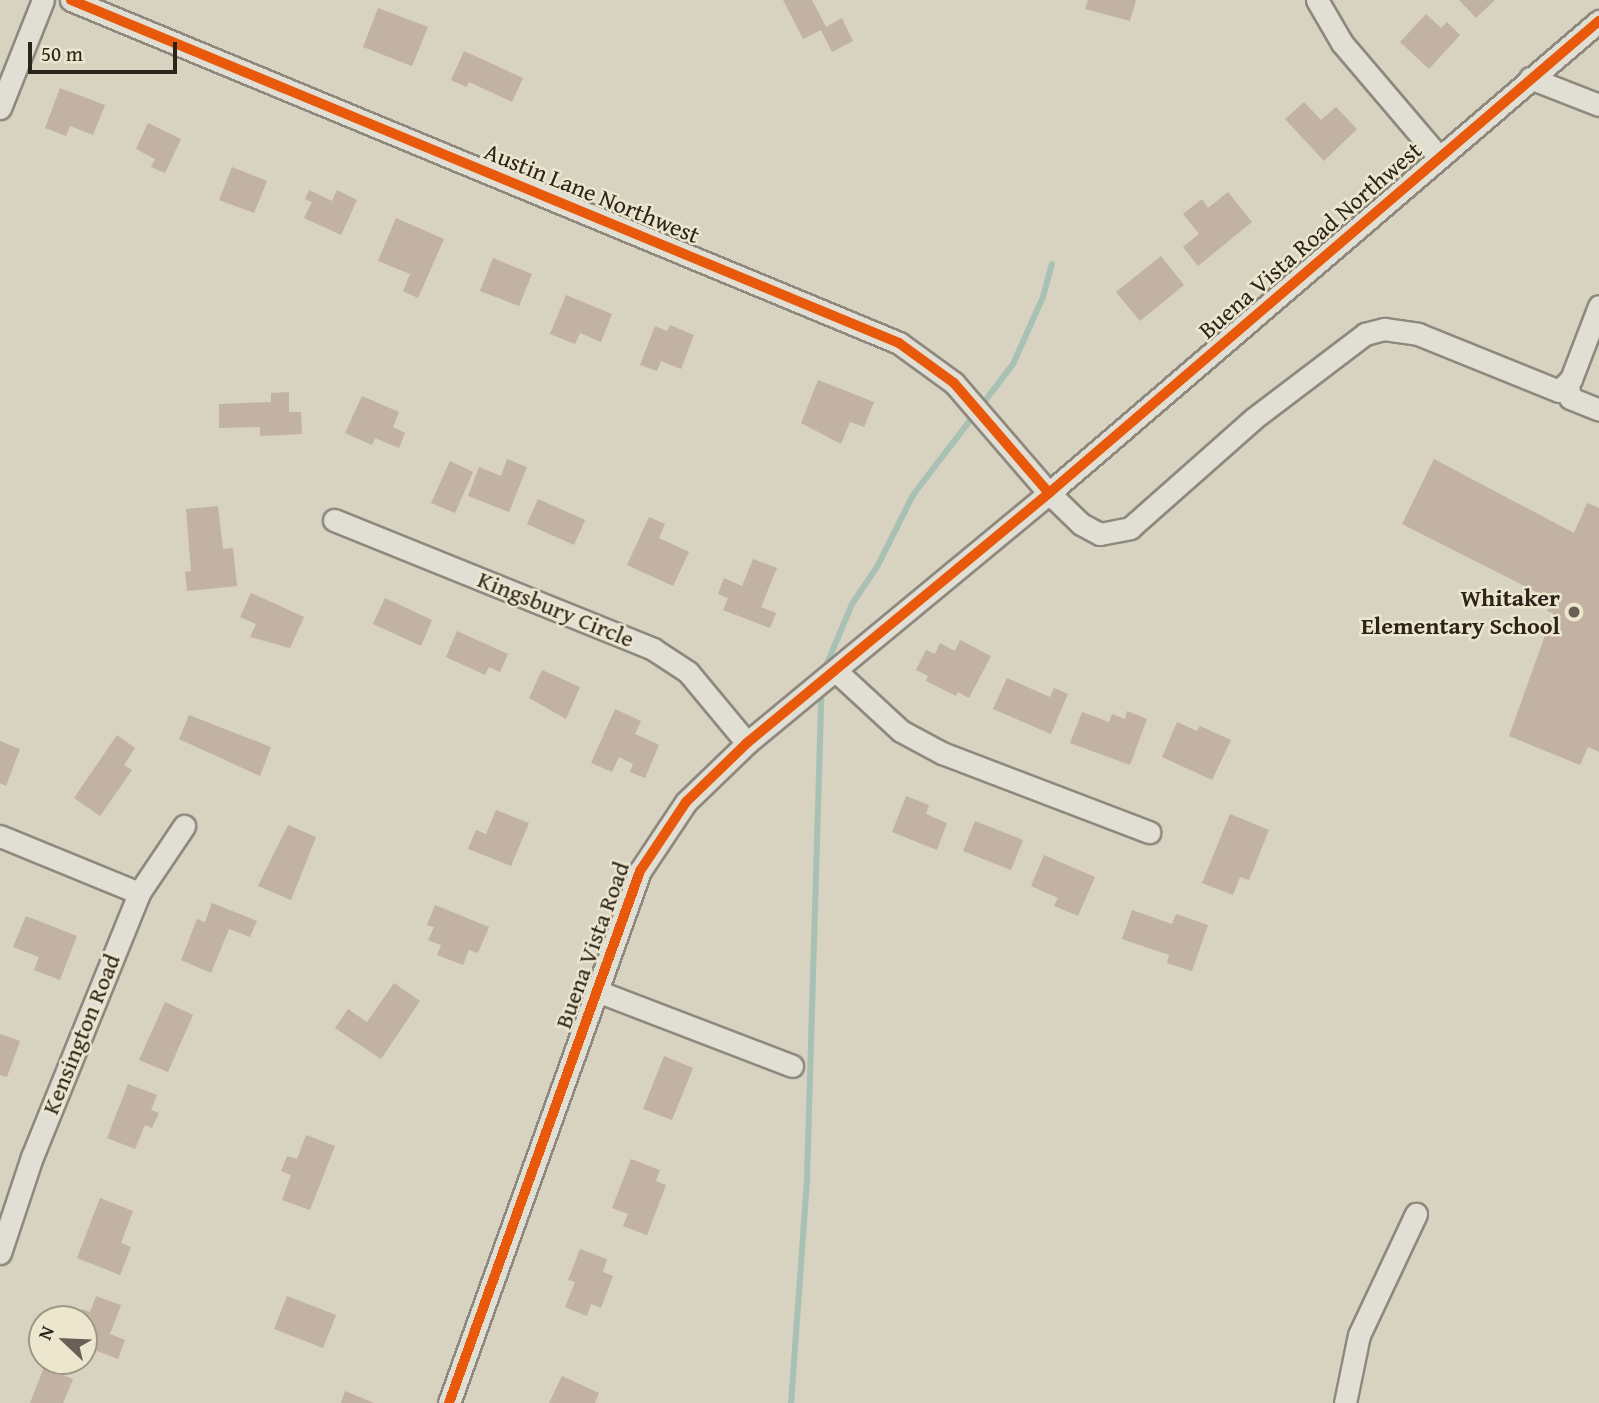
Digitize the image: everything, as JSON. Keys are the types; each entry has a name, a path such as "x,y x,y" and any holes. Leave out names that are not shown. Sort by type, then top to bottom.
{"street":[{"path":"0,108 43,0"},
{"name":"Austin Lane Northwest","path":"71,0 899,343 954,383 1049,493 1081,524 1100,534 1130,528 1253,419 1365,334 1384,329 1418,334 1559,391 1568,385"},
{"path":"1317,0 1342,44 1439,157"},
{"name":"Buena Vista Road Northwest","path":"1049,493 1599,21"},
{"path":"1530,78 1599,105"},
{"path":"1599,306 1568,385 1570,398 1599,410"},
{"name":"Buena Vista Road","path":"449,1403 640,871 660,835 686,802 747,743 1049,493"},
{"name":"Kingsbury Circle","path":"334,520 653,649 688,672 747,743"},
{"path":"836,671 901,731 942,753 1149,832"},
{"name":"Kensington Road","path":"0,1253 32,1157 139,893 184,825"},
{"path":"0,836 139,893"},
{"path":"597,991 792,1066"},
{"path":"1345,1403 1359,1335 1416,1214"}],"building":[{"path":"783,0 812,0 826,27 842,18 853,41 832,52 821,30 803,39"},
{"path":"1088,0 1136,0 1130,21 1085,9"},
{"path":"1459,0 1495,0 1476,18"},
{"path":"378,8 428,27 412,66 363,47"},
{"path":"1426,14 1441,28 1447,22 1460,35 1429,69 1400,42"},
{"path":"464,51 523,78 512,102 469,82 466,87 451,80"},
{"path":"60,88 105,105 93,135 70,126 66,136 45,128"},
{"path":"1304,102 1321,120 1336,107 1357,129 1324,161 1285,119"},
{"path":"148,123 181,139 165,173 151,167 155,159 136,149"},
{"path":"232,167 267,181 254,213 219,200"},
{"path":"309,190 332,201 337,190 357,200 341,235 304,218 312,202 305,199"},
{"path":"1228,192 1252,222 1198,266 1183,247 1199,234 1183,214 1202,199 1208,208"},
{"path":"396,218 444,239 418,298 403,291 410,274 378,261"},
{"path":"1161,256 1184,285 1140,321 1116,292"},
{"path":"493,258 532,274 519,306 480,291"},
{"path":"566,295 612,314 601,342 580,333 575,344 550,334"},
{"path":"670,325 694,335 681,369 661,361 657,371 640,365 655,326 667,331"},
{"path":"818,380 874,402 864,427 850,422 841,444 801,423"},
{"path":"289,392 289,412 301,412 302,434 260,436 260,427 219,428 219,404 271,402 271,393"},
{"path":"362,396 399,412 393,427 405,433 399,448 375,438 372,445 345,433"},
{"path":"507,459 527,467 509,512 468,496 479,467 501,476"},
{"name":"Whitaker Elementary School","path":"1434,459 1574,533 1587,503 1599,508 1599,752 1588,747 1580,765 1509,736 1553,613 1547,611 1552,600 1402,524"},
{"path":"450,461 473,472 455,513 431,503"},
{"path":"538,499 585,520 574,545 527,524"},
{"path":"218,506 223,549 233,548 237,586 187,591 185,572 191,571 186,509"},
{"path":"649,517 665,524 659,538 689,552 673,586 627,565"},
{"path":"753,559 777,568 761,607 776,613 770,628 723,610 728,598 718,594 724,578 742,586"},
{"path":"251,593 304,617 290,648 250,637 256,624 240,617"},
{"path":"385,598 432,620 421,646 373,624"},
{"path":"457,631 508,654 500,672 489,667 485,675 446,657"},
{"path":"960,640 991,656 969,698 958,692 956,696 926,681 928,676 916,670 926,650 935,654 940,643 955,651"},
{"path":"542,670 580,687 566,719 529,698"},
{"path":"1007,678 1050,697 1054,688 1068,694 1051,734 993,709"},
{"path":"615,709 641,721 635,734 659,745 645,778 630,772 633,764 619,757 612,772 591,763"},
{"path":"1127,711 1147,719 1130,765 1070,743 1082,712 1109,722 1112,714 1125,719"},
{"path":"189,715 271,747 260,776 179,739"},
{"path":"1177,722 1197,731 1200,726 1231,740 1212,780 1162,757"},
{"path":"117,735 135,748 124,765 132,770 100,816 74,798"},
{"path":"0,741 20,749 6,786 0,783"},
{"path":"906,796 929,805 926,814 947,823 937,850 892,832"},
{"path":"496,810 529,823 511,866 468,849 476,830 486,834"},
{"path":"1230,814 1269,830 1249,880 1240,877 1233,895 1202,883"},
{"path":"975,821 1023,840 1011,870 963,851"},
{"path":"288,825 316,837 291,900 258,886"},
{"path":"1044,855 1095,877 1078,916 1054,906 1058,898 1031,886"},
{"path":"212,903 257,921 250,937 229,929 211,973 181,960 197,919 205,922"},
{"path":"435,905 489,927 478,953 469,950 463,965 437,955 441,945 428,940 434,927 427,925"},
{"path":"1132,910 1172,924 1176,914 1208,925 1192,971 1167,963 1169,955 1122,939"},
{"path":"26,916 77,936 60,980 34,970 39,957 13,947"},
{"path":"394,983 420,1001 381,1059 335,1028 348,1009 367,1022"},
{"path":"165,1002 193,1015 168,1072 139,1060"},
{"path":"0,1034 20,1041 7,1077 0,1075"},
{"path":"664,1056 693,1068 672,1120 643,1109"},
{"path":"128,1084 157,1095 151,1110 159,1113 152,1128 145,1125 135,1149 107,1138"},
{"path":"306,1135 335,1146 310,1210 282,1200 291,1175 281,1171 287,1156 297,1159"},
{"path":"631,1159 660,1170 656,1181 666,1185 647,1235 623,1226 628,1214 612,1208"},
{"path":"100,1198 133,1211 121,1243 131,1247 120,1275 77,1258"},
{"path":"580,1249 607,1259 603,1272 613,1276 601,1308 591,1304 587,1316 565,1307 575,1282 568,1280"},
{"path":"96,1296 121,1305 110,1334 125,1340 118,1359 98,1351 98,1305 93,1305"},
{"path":"287,1296 336,1315 323,1348 274,1329"},
{"path":"41,1375 63,1375 73,1379 63,1403 30,1403"},
{"path":"562,1376 599,1393 595,1403 549,1403"},
{"path":"345,1391 374,1403 341,1403"}],"waterway":[{"path":"823,673 852,604 877,567 913,495 1013,364 1043,297 1052,264"},
{"path":"791,1403 807,1178 822,687"}],"cycle path":[{"path":"71,0 899,343 954,383 1049,493"},
{"path":"449,1403 640,871 686,802 747,743 1049,493 1599,21"}],"place":[{"name":"Whitaker Elementary School","path":"1574,612"}]}
